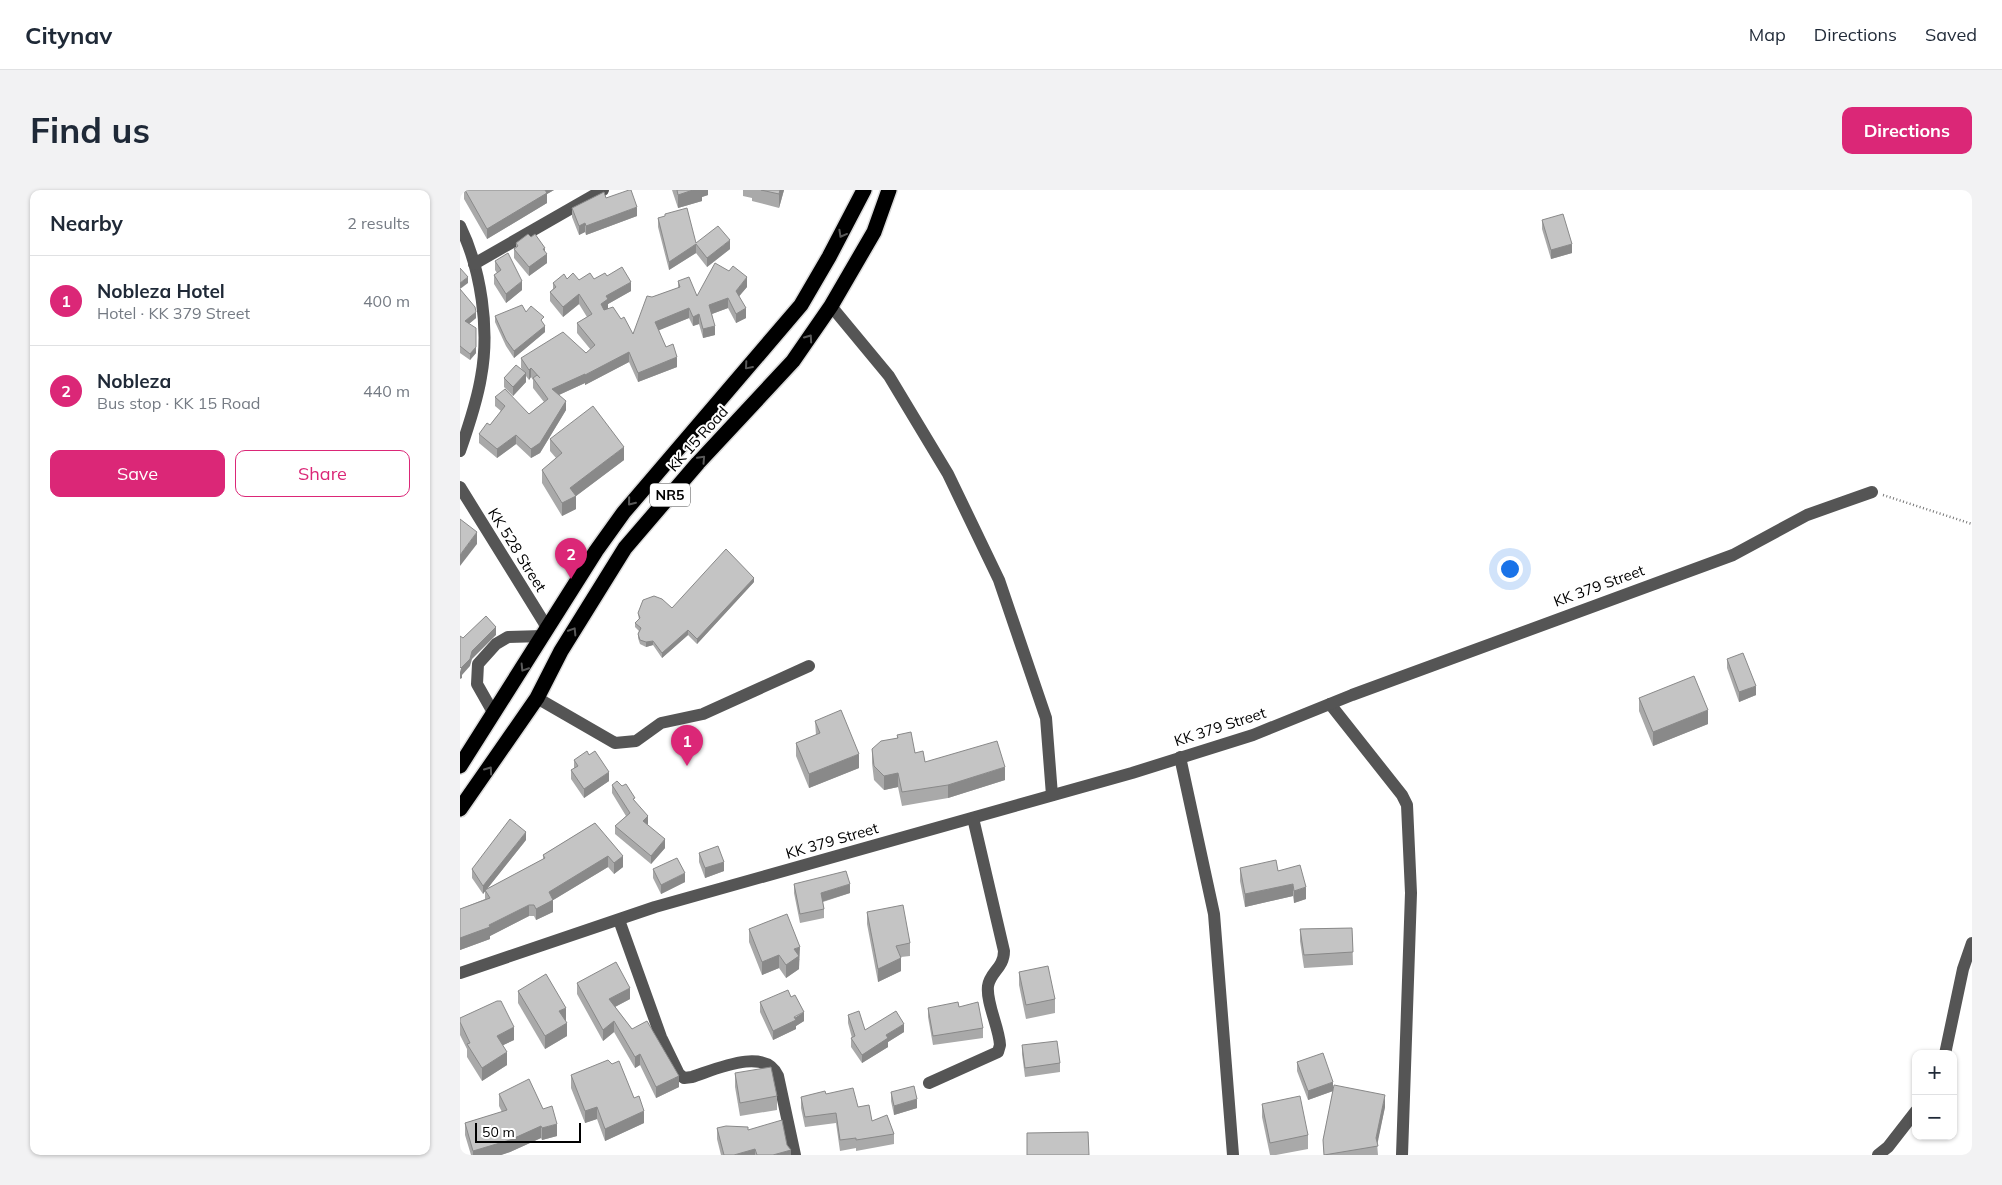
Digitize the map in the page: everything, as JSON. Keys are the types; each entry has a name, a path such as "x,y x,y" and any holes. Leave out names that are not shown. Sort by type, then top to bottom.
{"highway":[{"name":"KK 15 Road","path":"460,766 596,551 624,512 800,305 838,241 864,190"},
{"name":"KK 15 Road","path":"460,809 537,698 561,650 625,548 698,463 793,361 831,306 874,232 889,190"}],"street":[{"path":"474,264 603,190"},
{"path":"460,226 465,249 474,264 483,333 482,376 460,451"},
{"path":"831,306 889,376 948,474 1000,580 1046,718 1052,795"},
{"name":"KK 528 Street","path":"460,487 546,632"},
{"name":"KK 379 Street","path":"460,973 655,907 973,818 1180,758 1252,735 1330,704 1733,555 1807,515 1872,492"},
{"path":"494,714 477,684 478,664 496,644 508,637 546,632"},
{"path":"537,698 615,743 624,743 636,741 661,723 703,714 809,666"},
{"path":"1330,704 1402,795 1407,805 1411,893 1402,1155"},
{"path":"1180,758 1214,914 1233,1155"},
{"path":"930,1083 998,1052 1000,1045 988,990 990,980 1004,962 1004,951 973,818"},
{"path":"619,920 661,1037 678,1074 684,1078 692,1077 742,1062 758,1061 775,1069 796,1155"},
{"path":"1946,1050 1963,969 1972,943"},
{"path":"1878,1155 1888,1147 1912,1116"}],"path":[{"path":"1872,492 1972,524"}],"building":[{"path":"465,190 545,190 547,193 487,229"},
{"path":"631,190 637,207 586,226 585,223 579,226 572,208 604,192 606,198"},
{"path":"677,190 693,190 678,195"},
{"path":"761,190 780,190 779,194"},
{"path":"687,208 696,243 718,226 730,240 707,258 696,244 669,262 658,218"},
{"path":"1563,214 1572,244 1551,250 1542,220"},
{"path":"528,234 531,237 535,234 547,254 529,267 514,249 518,246 516,243"},
{"path":"508,253 522,281 506,294 494,275 501,270 495,261"},
{"path":"715,263 729,271 733,266 747,277 736,291 746,308 736,314 728,298 709,305 715,326 703,329 699,314 693,317 689,308 655,322 666,347 673,344 677,357 638,373 629,352 585,375 552,389 566,401 540,443 531,449 516,435 497,449 479,434 487,423 490,425 505,406 495,397 505,389 529,414 548,399 533,378 537,375 540,378 531,368 529,370 521,358 563,332 586,353 595,345 577,323 592,314 579,294 563,307 550,292 556,287 553,283 564,274 567,279 573,273 579,280 590,273 594,279 605,273 607,276 622,267 631,282 606,296 608,299 601,304 604,310 613,307 621,319 624,317 633,334 647,296 652,297 680,287 678,281 689,277 697,296"},
{"path":"460,268 468,277 460,283"},
{"path":"460,289 475,307 476,312 465,321 476,328 476,347 470,354 460,346"},
{"path":"522,305 526,312 531,306 544,317 541,320 545,326 514,351 506,340 495,316"},
{"path":"516,365 526,373 513,387 504,378"},
{"path":"593,406 624,447 570,488 576,496 562,503 542,470 562,453 550,439"},
{"path":"460,519 477,532 460,555"},
{"path":"726,549 754,578 697,639 688,630 662,653 653,641 646,642 640,640 638,634 641,628 635,623 640,618 638,613 643,600 654,596 662,599 672,608"},
{"path":"486,616 496,627 472,651 470,659 461,668 460,636 463,638"},
{"path":"1743,653 1756,686 1739,692 1727,659"},
{"path":"1694,676 1708,710 1653,732 1639,698"},
{"path":"841,710 859,754 809,774 796,743 820,733 815,721"},
{"path":"911,732 915,753 923,751 925,762 997,741 1005,767 948,785 902,792 898,773 884,776 874,766 872,749 881,741 898,738 897,735"},
{"path":"587,751 589,755 595,751 609,772 584,789 571,770 578,766 574,760"},
{"path":"617,781 622,786 626,784 635,798 633,799 648,816 643,821 665,839 651,856 615,826 630,813 612,785"},
{"path":"510,819 526,832 483,886 472,869"},
{"path":"595,823 623,856 614,863 608,856 549,892 553,900 536,909 534,905 529,905 489,925 490,927 460,938 460,909 490,898 485,890 545,858 543,855"},
{"path":"718,846 724,862 705,868 699,853"},
{"path":"677,858 685,873 661,885 653,869"},
{"path":"1276,860 1278,871 1300,865 1306,887 1294,891 1293,884 1245,894 1240,868"},
{"path":"846,871 850,884 821,893 824,909 800,914 794,884"},
{"path":"903,905 910,943 896,946 901,958 878,969 867,912"},
{"path":"787,914 800,947 794,949 799,956 786,965 779,955 762,962 749,929"},
{"path":"1352,928 1353,952 1304,955 1300,929"},
{"path":"616,962 630,988 609,999 632,1029 647,1021 679,1076 656,1087 640,1054 635,1057 614,1021 603,1030 577,983"},
{"path":"1048,966 1055,999 1026,1005 1019,972"},
{"path":"546,974 566,1008 559,1011 567,1023 545,1036 518,991"},
{"path":"788,990 791,997 795,995 804,1012 794,1017 796,1020 773,1031 760,1002"},
{"path":"497,1001 501,1001 514,1027 497,1036 507,1052 482,1068 467,1044 470,1043 460,1018"},
{"path":"958,1002 959,1007 978,1002 983,1028 933,1036 928,1008"},
{"path":"859,1011 865,1030 896,1011 904,1024 886,1035 888,1038 862,1055 851,1038 855,1036 848,1015"},
{"path":"1057,1041 1060,1063 1025,1068 1022,1045"},
{"path":"1323,1053 1333,1082 1308,1091 1297,1062"},
{"path":"608,1060 612,1064 619,1061 634,1098 639,1096 644,1111 605,1129 597,1107 585,1111 571,1075"},
{"path":"771,1067 777,1096 740,1103 735,1073"},
{"path":"529,1079 543,1109 552,1106 557,1124 542,1128 541,1126 510,1140 473,1151 465,1123 507,1110 499,1094"},
{"path":"1334,1085 1385,1095 1376,1138 1378,1146 1324,1155 1323,1140"},
{"path":"914,1086 917,1099 894,1106 891,1092"},
{"path":"853,1088 858,1107 869,1105 872,1121 887,1115 894,1134 856,1140 856,1138 840,1140 836,1113 805,1117 801,1097 825,1091 826,1094"},
{"path":"1300,1096 1308,1135 1270,1143 1262,1104"},
{"path":"782,1120 787,1145 791,1150 773,1155 757,1155 755,1149 734,1155 724,1155 717,1128 726,1126 748,1127 748,1130"},
{"path":"1088,1132 1089,1155 1027,1155 1027,1133"}],"place":[{"name":"Nobleza","path":"571,579"},
{"name":"Nobleza Hotel","path":"687,766"}]}
